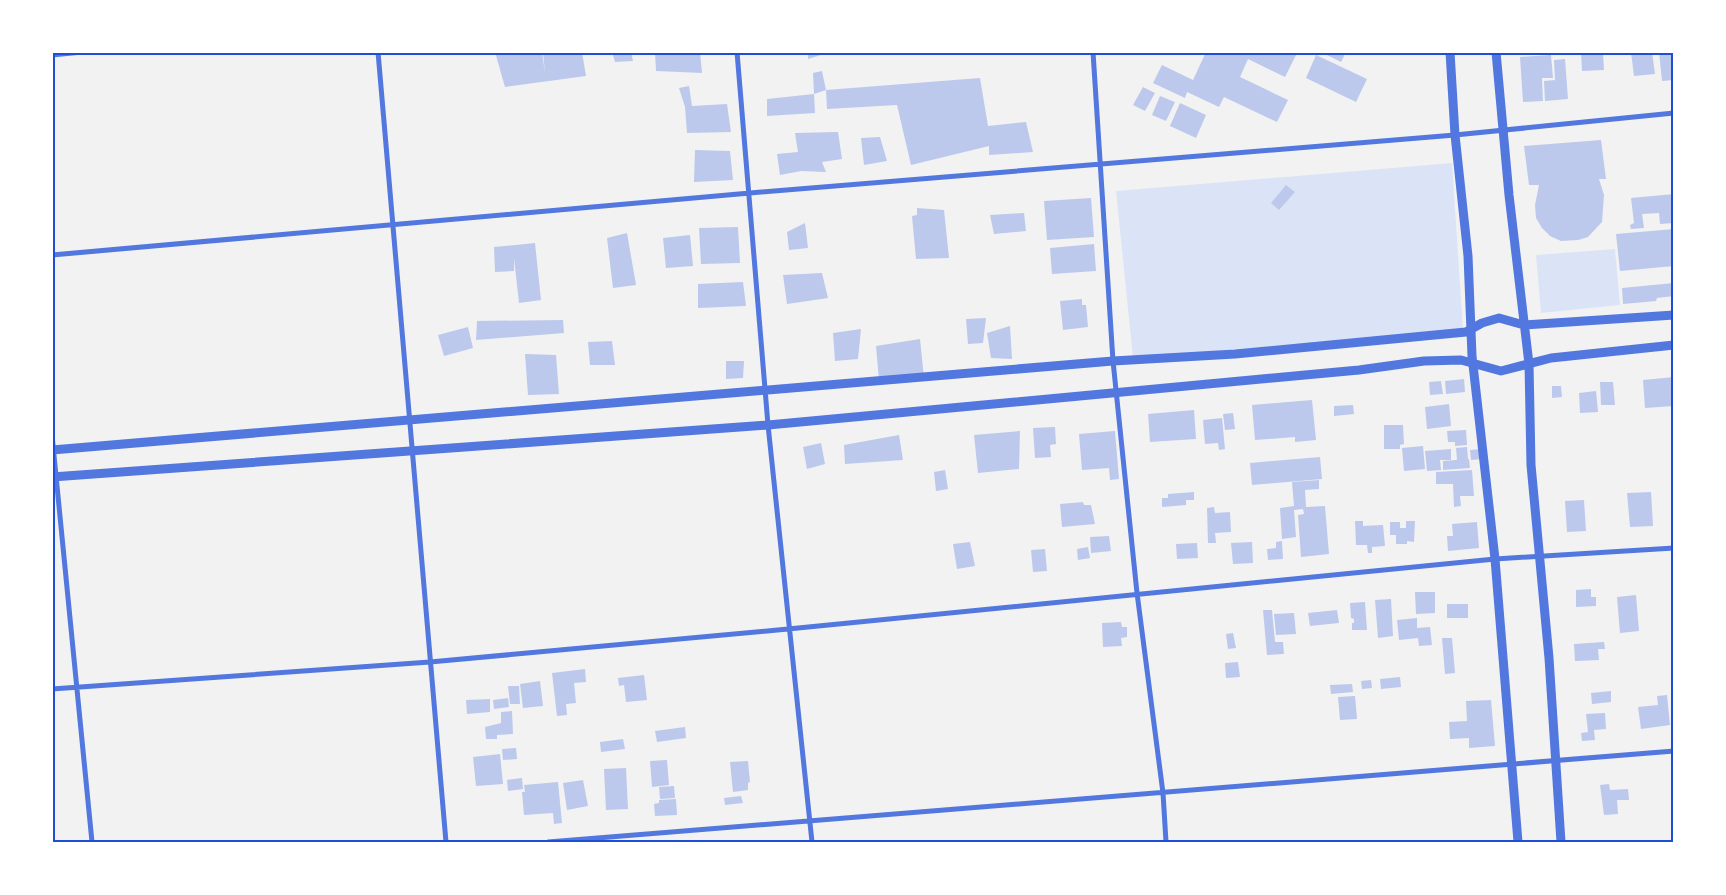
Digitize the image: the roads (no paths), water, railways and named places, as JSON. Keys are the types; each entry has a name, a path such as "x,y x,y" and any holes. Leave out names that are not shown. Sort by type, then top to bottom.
{"street":[{"path":"52,55 82,52"},
{"path":"378,52 446,842"},
{"path":"737,52 768,425 788,629 812,842"},
{"path":"1093,52 1113,361 1137,594 1163,793 1166,842"},
{"path":"1450,52 1455,135 1468,256 1473,362 1495,559 1518,842"},
{"path":"1496,52 1528,364 1531,465 1549,658 1561,842"},
{"path":"52,255 750,193 1455,135 1674,113"},
{"path":"53,450 1113,361 1235,354 1471,330 1482,322 1499,318 1524,325 1674,315"},
{"path":"55,476 412,452 768,425 1116,391 1359,370 1424,361 1473,362 1484,368 1501,371 1551,358 1674,345"},
{"path":"52,435 92,842"},
{"path":"52,689 430,662 788,629 1495,559 1674,548"},
{"path":"548,842 1674,751"}]}
